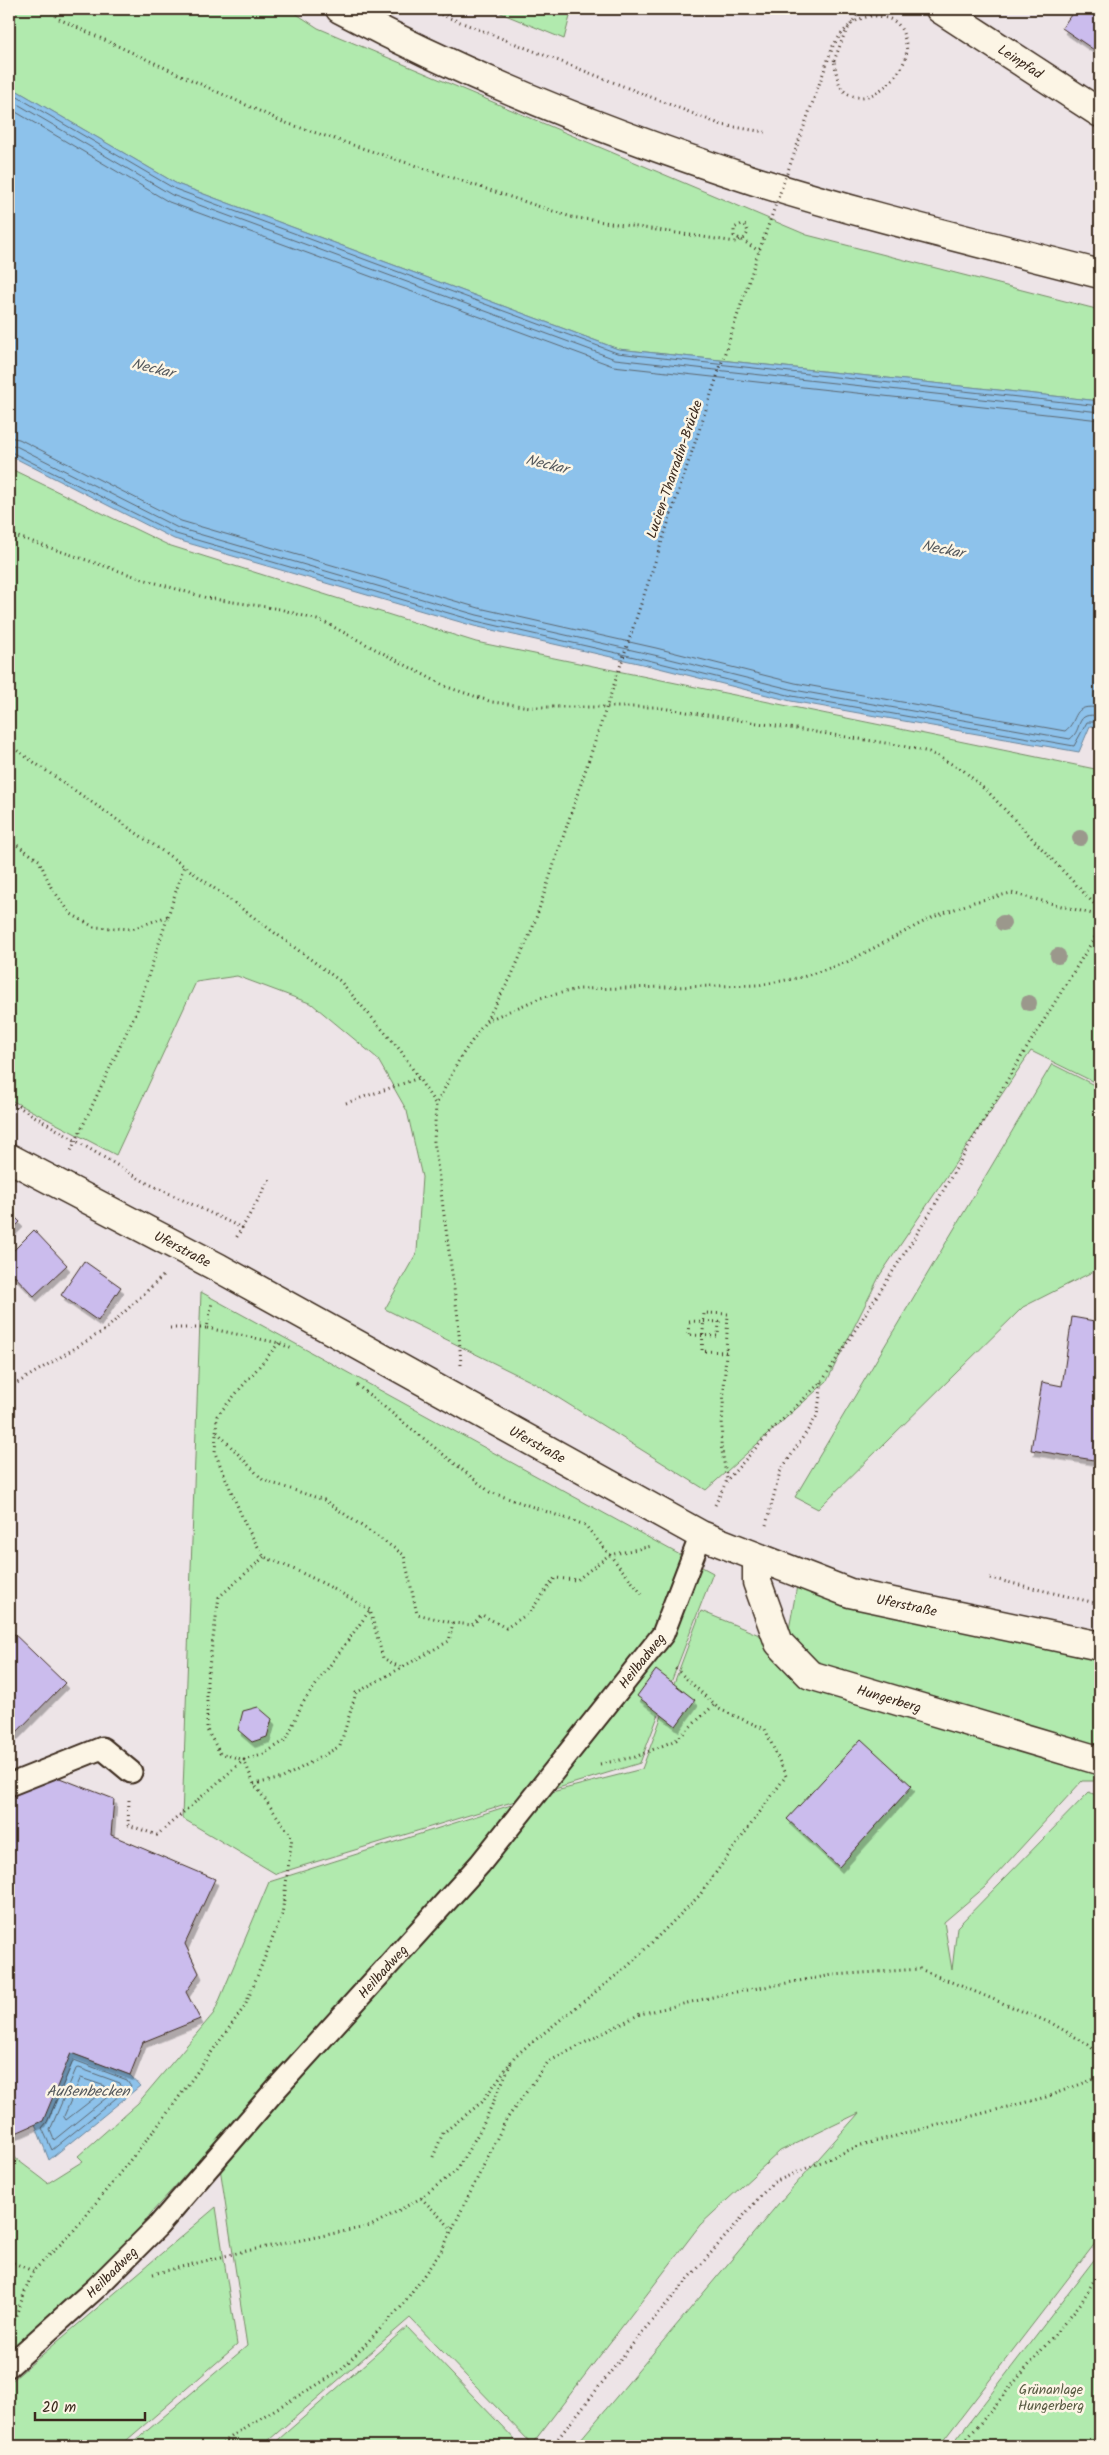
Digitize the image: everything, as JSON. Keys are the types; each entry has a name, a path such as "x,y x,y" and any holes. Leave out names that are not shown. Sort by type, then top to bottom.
{"street":[{"path":"340,9 395,38 520,95 624,136 757,182 1100,274"},
{"name":"Leinpfad","path":"940,9 1100,113"},
{"name":"Uferstraße","path":"9,1158 219,1268 700,1535 850,1593 1100,1646"},
{"name":"Hungerberg","path":"757,1558 757,1582 779,1643 810,1676 1098,1760"}],"lane":[{"name":"Heilbadweg","path":"9,2366 96,2288 158,2226 276,2089 480,1864 663,1634 700,1535"},
{"path":"9,1785 102,1748 131,1772"}],"path":[{"path":"48,9 59,19 283,122 571,217 742,240 759,250"},
{"path":"427,9 722,124 765,132"},
{"name":"Lucien-Tharradin-Brücke","path":"436,1106 460,1058 486,1021 511,977 532,927 759,250 833,46 844,29 860,19 873,16 890,18 900,27 906,43 906,56 898,75 885,87 872,95 856,96 843,90 837,77 834,60 844,35 861,9"},
{"path":"742,224 746,226 748,232 745,238 737,240 734,236 734,228 742,224"},
{"path":"9,534 146,580 207,598 280,609 324,622 447,687 492,702 531,707 655,706 898,745 929,752 963,770 983,788 1100,910"},
{"path":"9,745 184,866 340,981 401,1051 436,1106 434,1141 458,1318 464,1403"},
{"path":"9,840 39,860 51,887 71,914 94,927 132,929 168,916"},
{"path":"57,1183 137,1010 184,866"},
{"path":"486,1021 540,998 578,989 759,984 804,978 847,962 933,916 974,902 1011,893 1100,916"},
{"path":"216,1431 263,1480 324,1500 404,1555 417,1614 453,1623 472,1625 482,1615 506,1628 529,1613 555,1578 578,1580 609,1555 700,1535 727,1480 773,1429 823,1380 929,1215 1012,1072 1100,929"},
{"path":"346,1103 419,1078"},
{"path":"9,1101 147,1183 242,1228"},
{"path":"207,1328 219,1268 271,1177"},
{"path":"9,1388 105,1330 189,1252"},
{"path":"726,1352 702,1351 704,1313 728,1314 722,1445 727,1480"},
{"path":"689,1321 704,1322 719,1322 718,1336 688,1335 689,1321"},
{"path":"170,1328 207,1328 280,1343 295,1351"},
{"path":"280,1343 217,1416 215,1453 238,1508 264,1557 314,1578 370,1610 382,1658 401,1668"},
{"path":"351,1380 490,1492 585,1525 642,1594"},
{"path":"757,1558 780,1472 816,1416 823,1380"},
{"path":"244,1760 220,1753 207,1730 207,1680 219,1598 264,1557"},
{"path":"990,1578 1100,1604"},
{"path":"131,1772 128,1825 157,1835 244,1760 262,1756 286,1740 302,1704 370,1610"},
{"path":"254,1784 283,1778 340,1746 356,1693 449,1641 453,1623"},
{"path":"433,2157 443,2133 482,2102 515,2056 628,1966 699,1896 786,1776 765,1729 719,1710 673,1666 663,1634"},
{"path":"554,1773 635,1756 676,1740 714,1705"},
{"path":"13,2322 33,2271 71,2234 163,2119 245,2006 282,1915 292,1838 254,1784 244,1760"},
{"path":"219,2446 244,2427 339,2372 401,2307 442,2250 506,2120 548,2062 640,2014 730,1992 823,1977 920,1969 1053,2024 1089,2045 1100,2056"},
{"path":"145,2276 241,2252 371,2226 421,2198 456,2171 482,2127 515,2056"},
{"path":"552,2446 643,2331 772,2183 861,2146 1046,2098 1100,2077"},
{"path":"421,2198 453,2230"},
{"path":"9,2261 33,2271"},
{"path":"960,2446 1082,2303 1100,2270"}],"green space":[{"path":"9,9 289,9 318,28 807,235 1100,310 1100,401 618,349 177,184 9,86"},
{"path":"491,9 572,9 564,39"},
{"path":"9,468 168,545 476,642 1100,770 1100,1085 1031,1051 880,1275 827,1381 706,1490 536,1384 385,1309 417,1252 422,1177 407,1111 377,1058 312,1004 237,976 196,982 116,1155 9,1099"},
{"path":"1052,1064 1100,1088 1100,1268 1023,1307 818,1509 795,1497"},
{"path":"201,1292 713,1573 640,1763 276,1874 182,1818"},
{"path":"800,1569 1100,1653 1100,1781 1082,1781 985,1887 944,1922 952,1970 957,1927 1089,1792 1100,1797 1100,2237 939,2446 575,2446 779,2203 859,2113 780,2151 700,2225 532,2444 410,2318 262,2446 129,2446 247,2346 216,2141 152,2212 94,2287 9,2363 9,2157 11,2155 48,2183 83,2161 78,2156 138,2103 214,2013 269,1882 552,1792 642,1769 701,1611 786,1646"},
{"path":"216,2207 237,2345 120,2446 9,2446 9,2383"},
{"name":"Grünanlage Hungerberg","path":"1100,2252 1100,2446 951,2446"},
{"path":"407,2327 521,2446 271,2446"}],"water":[{"name":"Neckar","path":"9,86 177,184 618,349 1100,401 1100,727 1090,726 1079,752 791,701 651,666 474,626 174,539 9,455"},
{"name":"Außenbecken","path":"71,2053 130,2075 140,2086 49,2160 35,2124"}],"building":[{"path":"1075,9 1100,9 1100,54 1062,28"},
{"path":"9,1211 20,1222 9,1233"},
{"path":"34,1230 67,1265 34,1296 9,1270 9,1255"},
{"path":"84,1261 121,1287 98,1321 61,1295"},
{"path":"1072,1317 1100,1322 1100,1461 1031,1450 1042,1382 1062,1386"},
{"path":"9,1629 65,1683 9,1740"},
{"path":"656,1670 695,1700 676,1726 637,1696"},
{"path":"258,1707 272,1719 267,1737 252,1742 238,1730 243,1711"},
{"path":"861,1739 912,1786 839,1867 787,1819"},
{"path":"57,1777 114,1799 111,1835 215,1879 185,1944 199,1973 186,1992 200,2019 143,2042 130,2075 71,2053 43,2121 9,2136 9,1796"}]}
